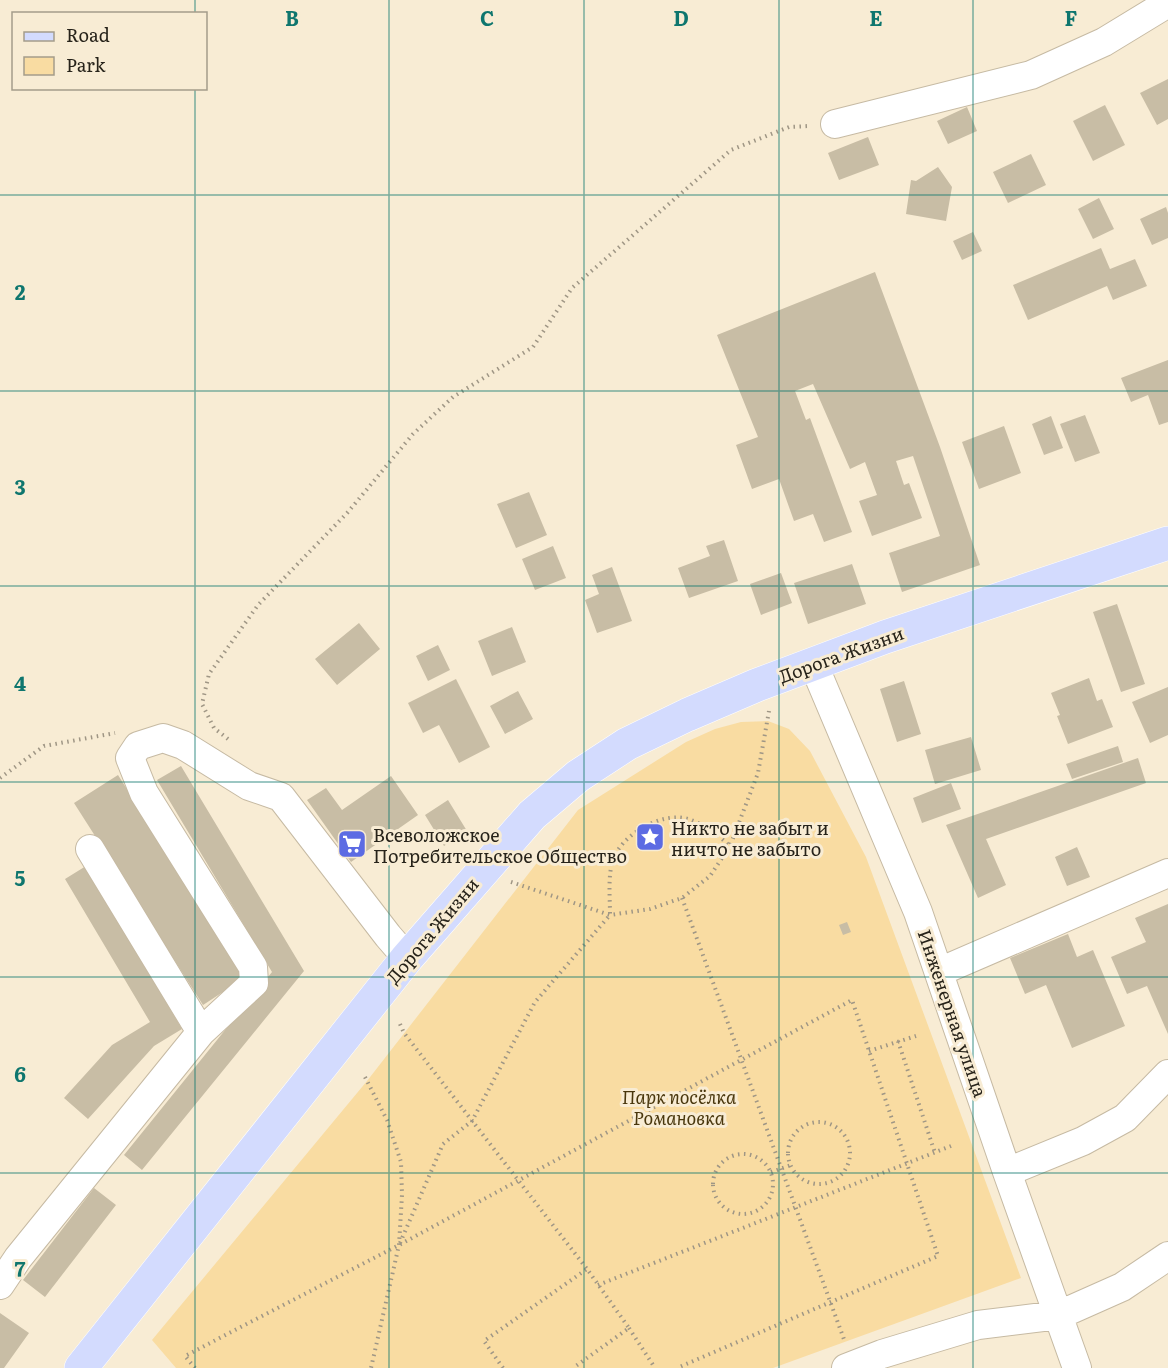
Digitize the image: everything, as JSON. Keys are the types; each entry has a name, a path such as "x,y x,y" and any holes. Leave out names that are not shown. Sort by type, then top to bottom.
{"main road":[{"name":"Дорога Жизни","path":"92,1364 407,958 532,815 578,776 627,744 677,719 813,663 1168,543"}],"street":[{"path":"835,124 1030,75 1104,42 1168,3"},
{"name":"Инженерная улица","path":"813,663 918,912 1077,1368"},
{"path":"0,1285 18,1258 201,1032 254,983 253,967 144,794 129,758 138,746 163,738 183,744 249,786 281,797 407,958"},
{"path":"90,849 201,1032"},
{"path":"939,972 1168,873"},
{"path":"1007,1172 1083,1141 1125,1118 1168,1074"},
{"path":"849,1367 882,1354 978,1325 1059,1315 1122,1287 1168,1256"}],"path":[{"path":"231,742 214,728 202,704 209,674 258,605 348,512 413,434 453,397 533,347 572,288 731,150 789,127 835,124"},
{"path":"504,880 610,915 650,909 682,898 710,876 730,846 758,773 770,710"},
{"path":"0,778 44,746 120,732"},
{"path":"399,1245 443,1144 472,1121 535,1002 610,915 612,861 625,841 643,826 667,819 689,819 712,830 730,846"},
{"path":"682,898 830,1302 849,1367"},
{"path":"195,1368 185,1356 399,1245 852,1000 938,1256 678,1368"},
{"path":"400,1024 404,1033 587,1269 655,1368"},
{"path":"869,1051 916,1036"},
{"path":"898,1041 935,1153"},
{"path":"365,1077 387,1120 401,1162 402,1195 399,1245 371,1368"},
{"path":"824,1122 838,1128 848,1140 850,1157 844,1172 831,1181 816,1184 801,1177 791,1165 788,1149 795,1134 807,1124 824,1122"},
{"path":"598,1285 951,1146"},
{"path":"747,1153 762,1159 771,1172 774,1188 767,1203 755,1212 739,1215 724,1209 714,1196 712,1180 718,1165 730,1155 747,1153"},
{"path":"771,1172 791,1165"},
{"path":"831,1181 836,1192"},
{"path":"755,1212 758,1222"},
{"path":"503,1368 484,1341 587,1269"},
{"path":"573,1368 629,1328"}],"green space":[{"name":"Парк посёлка Романовка","path":"768,721 789,729 810,751 866,857 1021,1278 773,1368 176,1368 152,1340 367,1081 578,810 686,742 715,729 741,722"}],"building":[{"path":"1168,79 1168,119 1157,125 1140,93"},
{"path":"1105,105 1125,145 1093,161 1073,121"},
{"path":"967,107 977,131 948,144 937,121"},
{"path":"868,137 879,165 839,180 828,153"},
{"path":"1031,154 1046,185 1008,203 993,172"},
{"path":"938,167 952,187 946,221 906,214 911,180 916,181"},
{"path":"1099,198 1114,229 1093,239 1078,209"},
{"path":"1166,207 1168,238 1152,245 1140,219"},
{"path":"973,232 982,251 962,260 953,241"},
{"path":"1101,248 1110,269 1135,259 1147,286 1113,300 1107,286 1028,320 1013,285"},
{"path":"875,272 940,447 980,565 902,592 889,553 940,536 913,456 896,461 904,485 909,483 922,518 872,536 859,501 877,495 865,462 850,469 813,384 795,391 806,420 810,418 852,532 824,542 813,514 794,521 779,479 752,489 736,445 758,437 717,335"},
{"path":"1168,360 1168,422 1159,425 1148,395 1131,402 1121,378"},
{"path":"1085,415 1100,453 1075,462 1060,424"},
{"path":"1051,416 1063,448 1044,455 1032,424"},
{"path":"1004,426 1021,473 979,489 962,442"},
{"path":"529,492 547,535 516,548 497,504"},
{"path":"724,540 738,581 689,598 678,568 710,556 706,546"},
{"path":"553,546 566,578 535,590 522,559"},
{"path":"852,564 866,604 808,624 794,583"},
{"path":"612,567 632,621 597,633 585,600 599,594 592,575"},
{"path":"781,573 792,603 761,615 750,584"},
{"path":"1117,604 1145,684 1121,692 1093,612"},
{"path":"359,623 380,649 337,685 315,659"},
{"path":"512,627 526,662 492,676 478,641"},
{"path":"438,645 450,670 428,681 416,656"},
{"path":"1089,678 1097,701 1102,699 1113,727 1068,744 1051,693"},
{"path":"456,679 490,747 459,763 439,725 423,733 408,703"},
{"path":"904,681 921,734 897,742 880,689"},
{"path":"1168,687 1168,735 1150,743 1132,702"},
{"path":"518,691 533,719 505,734 490,706"},
{"path":"971,737 981,770 935,784 925,750"},
{"path":"1118,746 1123,762 1072,779 1066,764"},
{"path":"1138,758 1146,783 986,839 1006,885 978,898 946,825"},
{"path":"181,766 304,971 142,1170 124,1155 272,972 157,780"},
{"path":"118,775 246,977 203,1005 74,803"},
{"path":"391,776 418,815 351,862 307,800 326,788 342,810"},
{"path":"951,783 961,809 922,823 913,798"},
{"path":"448,800 467,831 444,846 425,815"},
{"path":"1077,847 1090,877 1067,886 1055,857"},
{"path":"86,866 182,1029 154,1046 88,1119 64,1098 112,1045 150,1022 65,879"},
{"path":"1168,904 1168,1034 1147,986 1127,994 1111,957 1146,942 1135,918"},
{"path":"847,922 851,932 843,935 839,925"},
{"path":"1068,934 1077,957 1093,950 1125,1026 1072,1048 1046,985 1025,994 1010,958"},
{"path":"94,1188 116,1205 45,1297 23,1280"},
{"path":"0,1313 29,1333 4,1368 0,1368"}],"place":[{"name":"Никто не забыт и ничто не забыто","path":"650,837"},
{"name":"Всеволожское Потребительское Общество","path":"352,844"}]}
